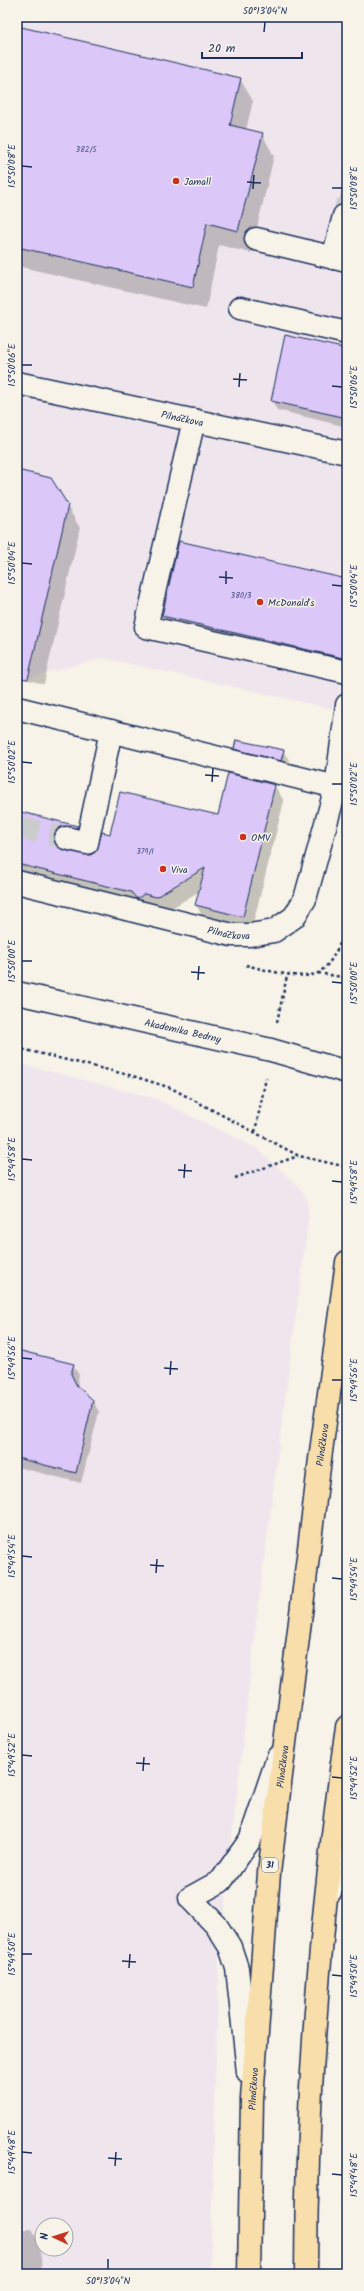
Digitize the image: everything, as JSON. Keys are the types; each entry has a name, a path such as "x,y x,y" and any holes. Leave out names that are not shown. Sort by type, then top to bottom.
{"main road":[{"name":"Pilnáčkova","path":"249,2274 252,2099 269,1873 285,1737 347,1262"},
{"path":"306,2274 306,2225 314,2022 323,1908 347,1727"}],"street":[{"path":"256,239 340,260 344,216"},
{"path":"240,308 347,333"},
{"name":"Pilnáčkova","path":"17,383 203,421 347,453"},
{"path":"203,421 146,627 347,672"},
{"name":"Pilnáčkova","path":"17,882 232,935 250,935 274,931 294,917 305,899 342,786 347,705"},
{"path":"17,708 342,786"},
{"path":"66,838 87,843 111,731"},
{"name":"Akademika Bedrny","path":"17,993 271,1050 347,1072"},
{"path":"252,2099 237,1968 230,1947 216,1925 190,1898 221,1881 250,1840 285,1737"},
{"path":"323,1908 347,1848"}],"path":[{"path":"318,973 328,962 347,926"},
{"path":"287,976 318,973 347,978"},
{"path":"17,1048 133,1076 171,1088 298,1156 347,1167"},
{"path":"235,1178 298,1156"},
{"path":"347,2218 347,2274"}],"shaded area":[{"path":"17,17 347,17 347,712 103,658 17,681"},
{"path":"17,1063 154,1098 258,1149 297,1185 306,1197 309,1216 257,1615 219,1956 210,2274 17,2274"}],"building":[{"path":"17,26 241,78 230,125 263,133 238,231 207,223 193,287 17,247"},
{"path":"285,335 347,349 347,418 271,401"},
{"path":"17,470 51,478 68,505 28,679 17,678"},
{"path":"179,541 347,579 347,659 162,616"},
{"path":"236,740 284,750 281,761 234,749"},
{"path":"228,773 275,785 243,917 195,905 205,868 156,897 144,894 137,899 131,892 17,864 17,811 78,826 77,828 63,826 57,829 54,835 54,842 63,850 90,855 96,851 102,832 110,834 120,792 218,815"},
{"path":"17,1350 74,1364 71,1374 77,1386 93,1400 76,1473 17,1458"}],"tunnel":[{"path":"344,216 347,201"},
{"path":"17,827 66,838"}],"place":[{"name":"Jamall","path":"176,181"},
{"name":"McDonald's","path":"260,602"},
{"name":"OMV","path":"243,837"},
{"name":"Viva","path":"163,869"}]}
